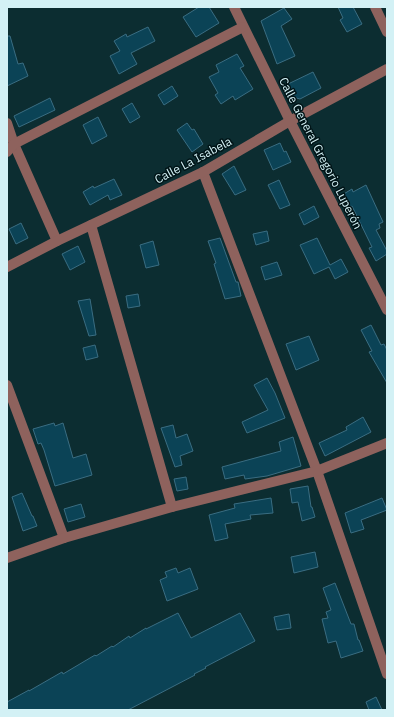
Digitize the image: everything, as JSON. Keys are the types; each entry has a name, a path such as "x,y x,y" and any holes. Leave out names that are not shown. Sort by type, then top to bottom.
{"street":[{"name":"Calle General Gregorio Luperón","path":"234,7 290,121 387,310"},
{"path":"375,7 387,32"},
{"path":"7,152 14,144 243,27"},
{"name":"Calle La Isabela","path":"7,267 203,172 290,121 387,69"},
{"path":"7,123 14,144 57,242"},
{"path":"203,172 317,471 387,674"},
{"path":"91,225 172,507"},
{"path":"7,385 64,538"},
{"path":"7,558 64,538 172,507 317,471 387,443"}],"building":[{"path":"199,7 209,7 219,23 196,37 183,17"},
{"path":"338,7 353,7 362,24 347,32 340,20 343,18"},
{"path":"284,8 292,19 281,26 295,56 277,64 261,21"},
{"path":"148,27 155,41 131,53 137,64 119,74 110,56 120,51 114,41 126,34 127,37"},
{"path":"7,36 10,36 18,64 23,63 28,76 7,86"},
{"path":"237,54 244,66 240,68 253,89 235,100 233,96 221,104 215,95 218,93 209,77 219,72 216,65"},
{"path":"313,72 321,88 300,99 293,97 286,85"},
{"path":"172,86 178,96 164,105 158,95"},
{"path":"50,98 55,110 19,127 14,116"},
{"path":"132,103 140,117 130,123 122,109"},
{"path":"98,117 107,136 92,144 83,125"},
{"path":"187,123 192,130 194,129 203,144 192,152 177,130"},
{"path":"280,143 291,162 273,170 264,150"},
{"path":"234,166 246,190 235,195 222,174"},
{"path":"114,179 122,195 110,200 108,195 90,205 83,192 93,186 94,188"},
{"path":"279,180 290,205 280,209 268,185"},
{"path":"366,185 383,222 379,224 380,228 376,230 387,251 387,254 376,261 369,248 372,247 352,206 349,208 342,195 352,189 353,192"},
{"path":"314,206 319,217 304,225 299,214"},
{"path":"21,223 28,238 16,244 9,229"},
{"path":"267,231 269,241 256,245 253,234"},
{"path":"220,238 236,282 238,282 241,296 225,299 214,264 216,263 208,241"},
{"path":"317,238 330,265 341,259 348,272 335,279 329,267 314,274 300,245"},
{"path":"153,241 159,265 146,268 140,245"},
{"path":"78,246 85,262 70,270 62,254"},
{"path":"277,262 282,275 265,280 261,267"},
{"path":"138,294 140,306 128,308 126,296"},
{"path":"90,299 96,335 89,336 78,301"},
{"path":"371,325 381,345 384,344 387,350 387,383 369,352 372,351 361,330"},
{"path":"309,336 319,360 296,370 286,344"},
{"path":"95,345 98,357 86,360 83,348"},
{"path":"267,378 285,418 247,433 242,422 268,410 254,385"},
{"path":"363,417 371,432 325,456 319,443 347,430 346,427"},
{"path":"54,423 55,426 63,423 73,458 86,454 92,475 55,486 44,450 41,443 38,444 33,429"},
{"path":"173,425 176,438 187,434 193,451 180,456 182,465 175,467 161,428"},
{"path":"293,437 301,466 267,476 245,479 244,475 225,479 222,467 281,451 279,442"},
{"path":"186,477 188,489 177,491 174,479"},
{"path":"308,486 311,507 315,517 302,521 298,502 292,503 290,489"},
{"path":"22,493 37,526 23,531 12,497"},
{"path":"271,498 273,513 250,515 251,519 225,524 228,538 215,541 209,515 235,508 234,504"},
{"path":"382,498 387,510 361,520 364,529 351,533 345,513"},
{"path":"81,504 85,517 68,522 64,509"},
{"path":"315,552 318,567 294,573 291,557"},
{"path":"176,568 178,573 190,568 198,589 167,601 160,580 167,577 165,572"},
{"path":"335,583 351,624 354,624 358,640 363,651 341,658 336,641 328,643 322,619 328,618 326,612 331,610 323,588"},
{"path":"178,613 191,638 240,613 255,641 205,667 206,668 194,674 195,675 128,710 7,710 7,702 62,672 63,674 112,646 113,647 129,636 130,638 146,628"},
{"path":"289,614 291,628 277,630 274,617"},
{"path":"376,697 382,710 369,710 366,702"}]}
